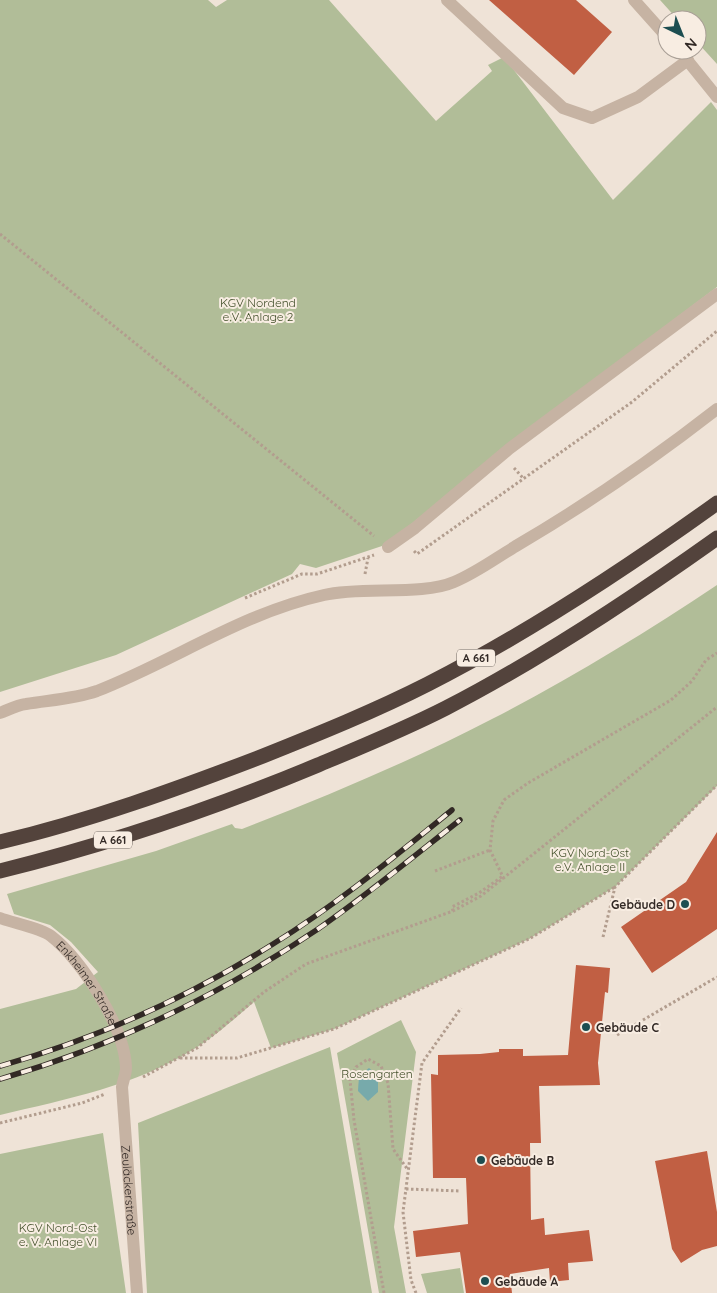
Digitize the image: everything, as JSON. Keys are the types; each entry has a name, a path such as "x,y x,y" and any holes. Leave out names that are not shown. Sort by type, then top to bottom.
{"highway":[{"name":"A 661","path":"0,842 119,807 215,774 358,716 445,675 572,602 645,555 717,504"},
{"name":"A 661","path":"0,871 130,835 225,803 374,742 445,708 521,667 582,630 717,538"}],"lane":[{"path":"447,0 563,108 592,118 638,97 688,60 717,97"},
{"path":"634,0 657,26"},
{"path":"388,547 508,449 717,294"},
{"path":"0,713 24,704 58,700 96,691 237,624 281,606 325,594 362,590 432,588 454,583 562,519 680,438 717,409"},
{"name":"Enkheimer Straße","path":"0,918 50,934 67,950 89,979 104,1002 117,1031 126,1068 122,1087"},
{"name":"Zeuläckerstraße","path":"122,1087 137,1293"}],"path":[{"path":"0,234 388,547 368,558 318,574 302,574 245,598"},
{"path":"417,554 632,402 717,330"},
{"path":"503,878 490,850 493,821 504,800 528,783 671,700 692,681 706,660 717,653"},
{"path":"0,1123 82,1103 122,1087 180,1058 216,1034 264,992 306,964 453,911 481,896 717,708"},
{"path":"180,1058 237,1058 334,1029 529,939 616,887 717,785"},
{"path":"435,871 490,850"},
{"path":"603,937 616,887"},
{"path":"617,1034 717,977"},
{"path":"416,1293 411,1280 402,1212 422,1063 460,1008"},
{"path":"384,1293 354,1120 350,1080 356,1067 368,1060 381,1066 388,1083 394,1149 408,1170"},
{"path":"406,1189 460,1190"}],"green space":[{"name":"KGV Nordend e.V. Anlage 2","path":"0,0 208,0 216,7 227,0 329,0 436,121 492,71 488,65 504,57 613,200 711,102 717,110 717,287 539,422 385,545 316,568 300,564 292,574 116,655 0,692"},
{"path":"660,0 717,0 717,64 707,53 707,10 669,10"},
{"name":"KGV Nord-Ost e.V. Anlage II","path":"717,585 717,786 615,887 529,939 334,1029 271,1048 254,1002 202,1044 148,1073 100,1090 0,1115 0,1009 76,989 98,972 71,942 50,925 14,914 7,894 156,851 232,824 235,828 242,829 306,804 431,749 521,704 635,638"},
{"name":"Rosengarten","path":"401,1020 416,1052 394,1227 406,1293 379,1293 337,1053"},
{"path":"330,1047 372,1293 147,1293 138,1123"},
{"name":"KGV Nord-Ost e. V. Anlage VI","path":"103,1133 126,1293 0,1293 0,1154"},
{"path":"460,1268 464,1293 427,1293 421,1274"}],"water":[{"path":"369,1068 378,1076 378,1092 368,1101 358,1091 359,1076"}],"building":[{"path":"489,0 576,0 612,32 574,75"},
{"name":"Gebäude D","path":"717,832 717,929 652,973 621,927 686,882"},
{"name":"Gebäude B","path":"576,965 610,968 608,993 605,992 598,1063 600,1085 539,1086 541,1143 530,1143 531,1220 544,1218 545,1235 589,1230 593,1261 568,1263 569,1280 550,1282 549,1268 510,1274 512,1293 466,1293 460,1252 416,1257 413,1231 468,1224 466,1178 433,1178 431,1074 438,1075 438,1055 480,1054 499,1052 499,1049 523,1049 523,1056 568,1055"},
{"path":"707,1151 717,1212 717,1246 702,1250 681,1263 672,1249 655,1161"}],"railway":[{"path":"0,1066 106,1030 208,982 273,944 342,897 452,810"},
{"path":"0,1079 84,1051 125,1034 204,997 243,976 318,929 390,876 460,820"}],"place":[{"name":"Gebäude D","path":"685,904"},
{"name":"Gebäude C","path":"586,1027"},
{"name":"Gebäude B","path":"481,1160"},
{"name":"Gebäude A","path":"485,1281"}]}
